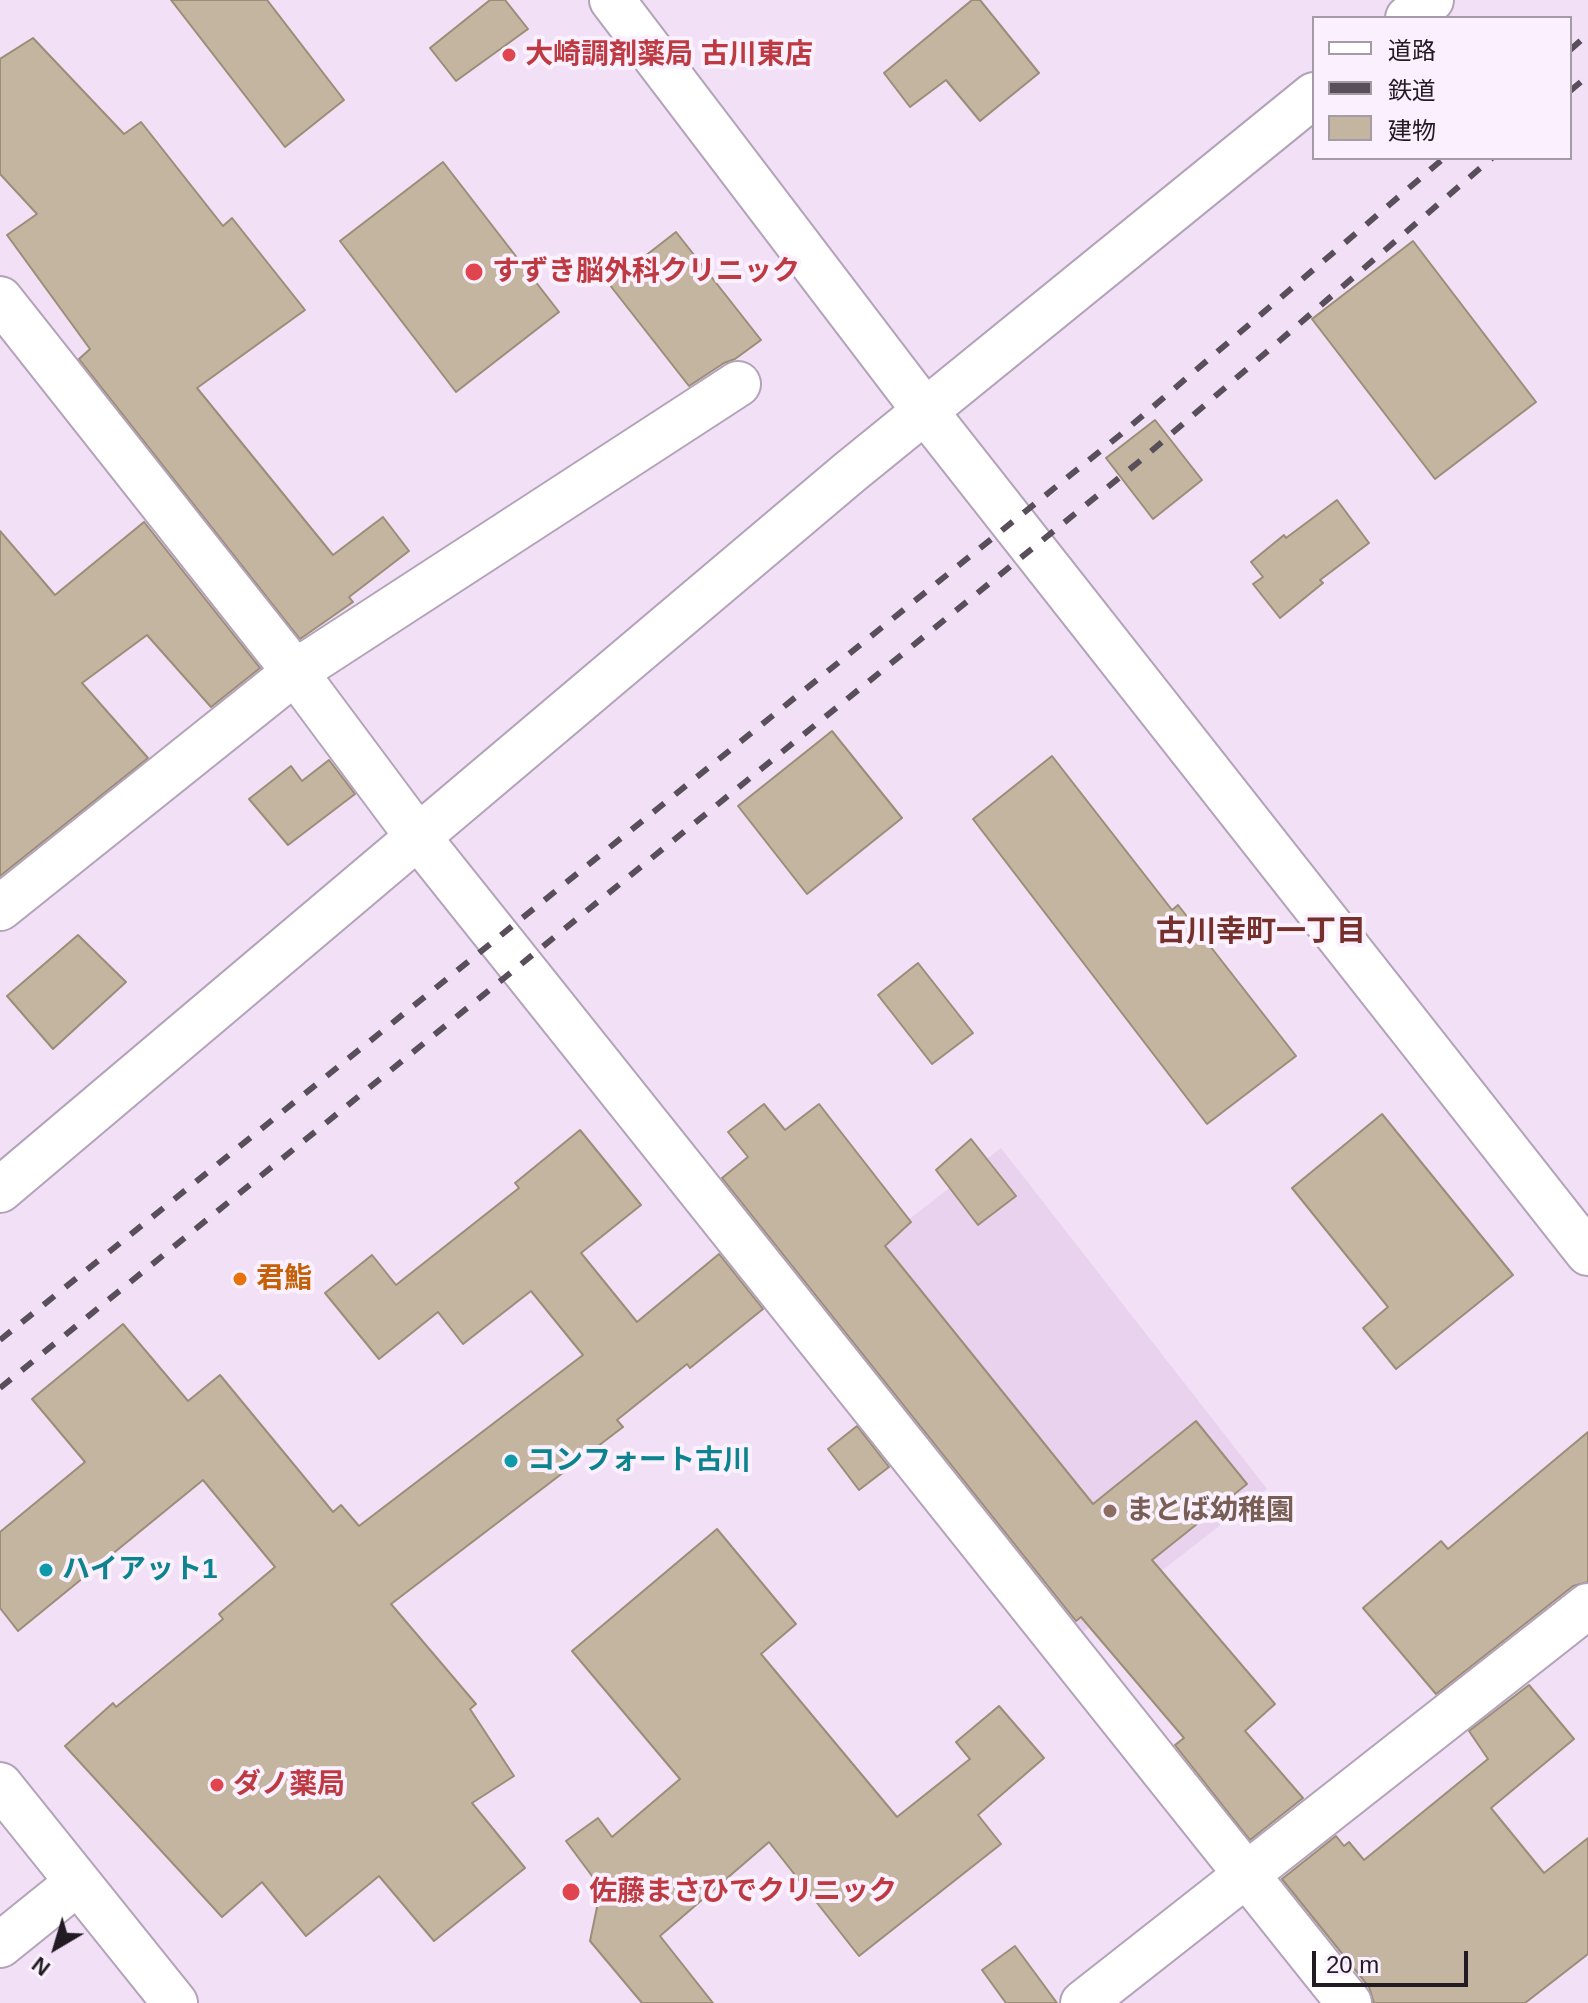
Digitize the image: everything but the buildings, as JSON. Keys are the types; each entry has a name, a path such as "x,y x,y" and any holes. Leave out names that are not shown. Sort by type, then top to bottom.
{"street":[{"path":"612,0 925,411 1588,1253"},
{"path":"1411,16 1431,0"},
{"path":"0,1190 925,411 1312,97"},
{"path":"0,299 295,672 418,837 1349,2003"},
{"path":"0,908 295,672 738,384"},
{"path":"1110,1995 1247,1875 1588,1606"},
{"path":"0,1785 175,2003"},
{"path":"0,1945 77,1883"}],"shaded area":[{"path":"1001,1148 1267,1489 1079,1635 813,1294"}],"railway":[{"path":"1572,48 1588,34"},
{"path":"1572,89 1588,76"},
{"path":"0,1340 1120,435 1442,160"},
{"path":"0,1388 1141,460 1490,160"}],"place":[{"name":"大崎調剤薬局 古川東店","path":"509,55"},
{"name":"すずき脳外科クリニック","path":"474,272"},
{"name":"君鮨","path":"240,1279"},
{"name":"コンフォート古川","path":"511,1461"},
{"name":"まとば幼稚園","path":"1110,1511"},
{"name":"ハイアット1","path":"46,1570"},
{"name":"ダノ薬局","path":"217,1785"},
{"name":"佐藤まさひでクリニック","path":"571,1892"}],"district":[{"name":"古川幸町一丁目","path":"1261,933"}]}
